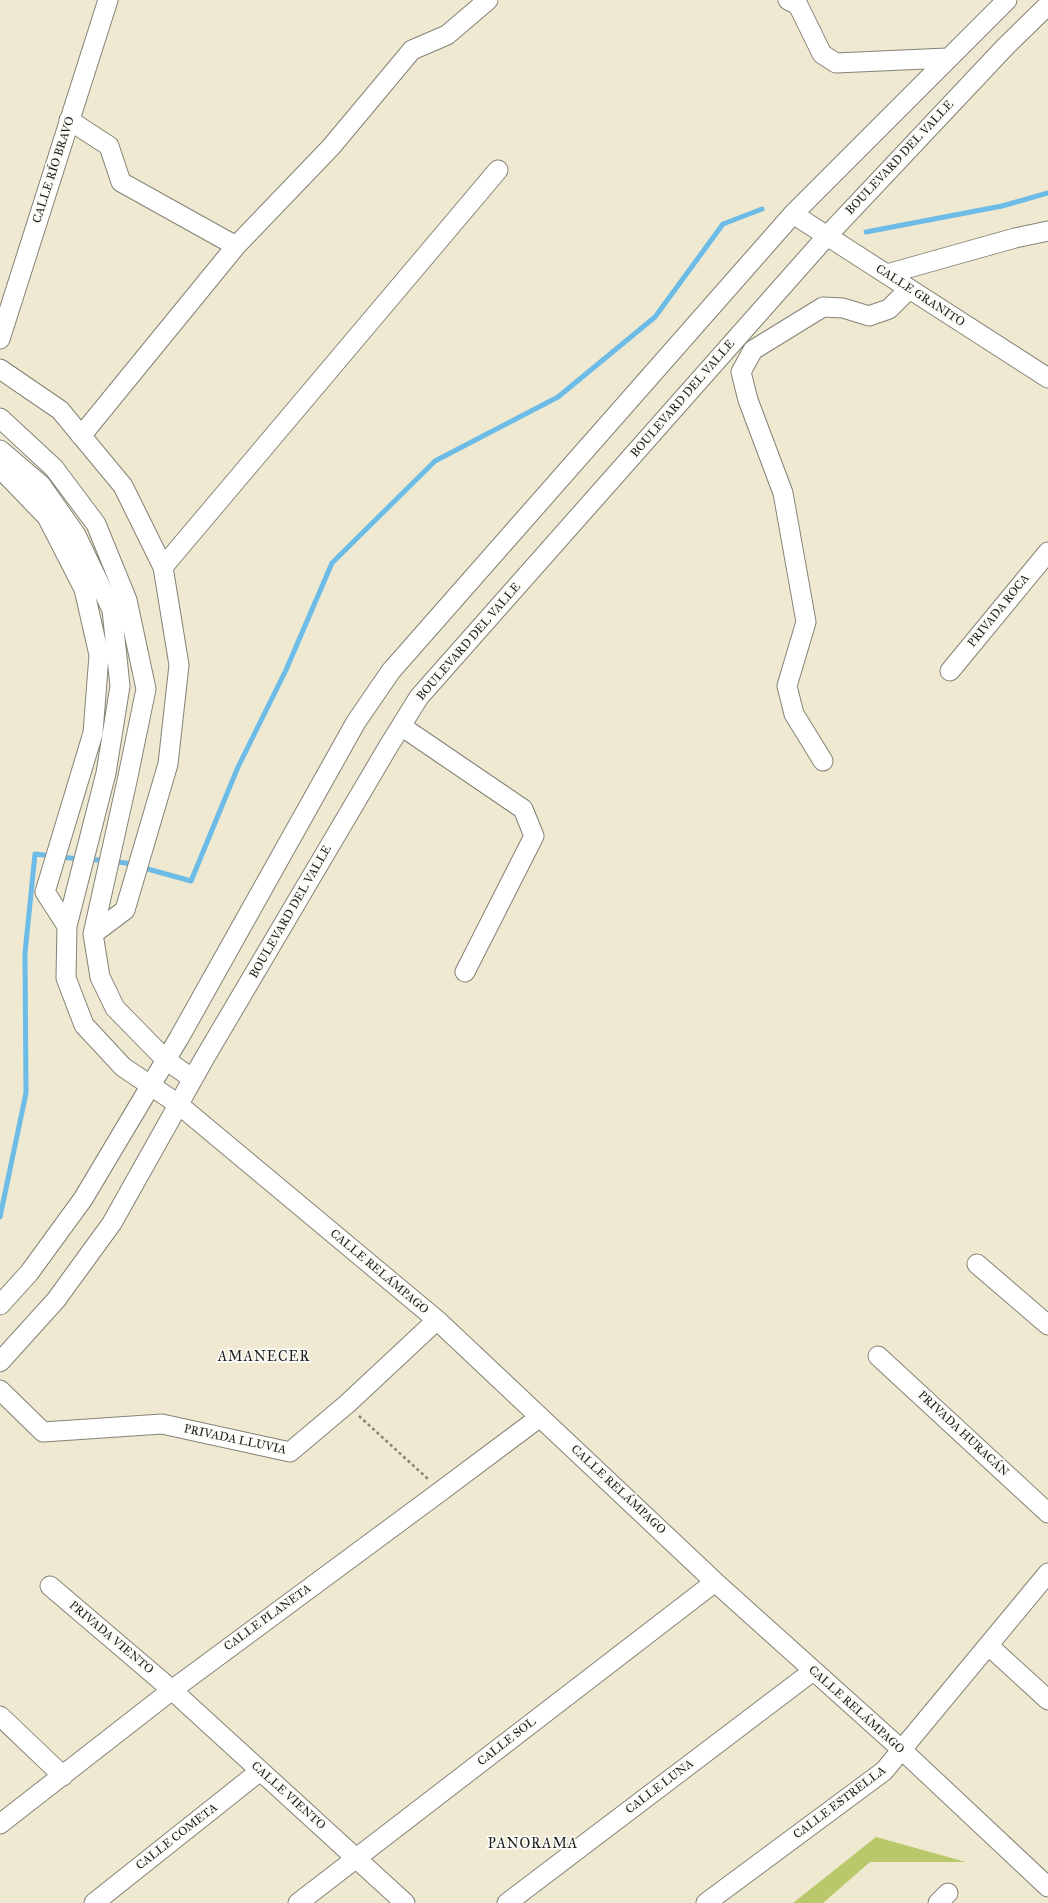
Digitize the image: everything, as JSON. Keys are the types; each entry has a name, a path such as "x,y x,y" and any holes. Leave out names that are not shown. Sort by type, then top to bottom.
{"street":[{"name":"CALLE RÍO BRAVO","path":"0,339 108,0"},
{"path":"81,436 236,246 331,147 412,50 447,35 488,0"},
{"path":"788,0 798,5 822,54 836,63 947,58"},
{"path":"0,1305 29,1274 83,1199 166,1060 356,722 391,671 793,214 947,58 1007,0"},
{"name":"BOULEVARD DEL VALLE","path":"0,1362 56,1300 112,1223 178,1104 401,726 420,697 827,236 1030,22 1048,5"},
{"path":"1030,22 1048,18"},
{"path":"70,120 109,146 121,182 236,246"},
{"path":"163,567 498,170"},
{"name":"CALLE GRANITO","path":"793,214 1048,378"},
{"path":"887,274 1015,238 1048,231"},
{"path":"823,761 794,714 787,686 806,622 783,493 748,400 741,372 754,350 823,307 843,308 869,316 889,309 910,289"},
{"path":"0,369 60,410 123,486 163,567 179,665 168,764 125,910 93,934"},
{"path":"0,418 54,468 96,524 127,600 146,689 128,781 93,934 100,978 115,1008 166,1060 193,1079"},
{"name":"CALLE RELÁMPAGO","path":"0,450 42,485 76,535 112,610 120,686 106,773 67,926 66,978 84,1025 124,1067 178,1104 437,1320 715,1582 902,1750 1048,1887"},
{"path":"0,468 47,517 84,589 99,655 93,733 45,892 67,926"},
{"name":"PRIVADA ROCA","path":"950,671 1048,552"},
{"path":"401,726 523,809 534,836 465,972"},
{"path":"977,1264 1048,1326"},
{"name":"PRIVADA LLUVIA","path":"0,1390 44,1432 162,1424 290,1452 347,1404 437,1320"},
{"name":"PRIVADA HURACÁN","path":"878,1356 1048,1513"},
{"name":"CALLE PLANETA","path":"0,1824 172,1690 540,1417"},
{"name":"CALLE ESTRELLA","path":"706,1903 884,1771 1048,1573"},
{"name":"CALLE SOL","path":"298,1903 715,1582"},
{"name":"PRIVADA VIENTO","path":"50,1586 172,1690"},
{"path":"989,1646 1048,1700"},
{"name":"CALLE LUNA","path":"507,1903 813,1671"},
{"name":"CALLE VIENTO","path":"172,1690 405,1903"},
{"path":"0,1716 63,1776"},
{"name":"CALLE COMETA","path":"94,1903 260,1771"}],"path":[{"path":"347,1404 441,1491"}],"green space":[{"path":"876,1837 966,1862 870,1862 823,1903 793,1903"}],"waterway":[{"path":"866,232 1002,206 1048,193"},
{"path":"88,859 126,863 191,881 238,767 286,670 332,563 435,461 558,397 655,317 723,224 762,209"},
{"path":"0,1217 26,1093 25,953 35,854 52,856"},
{"path":"60,857 80,859"}],"district":[{"name":"AMANECER","path":"264,1358"},
{"name":"PANORAMA","path":"533,1845"}]}
